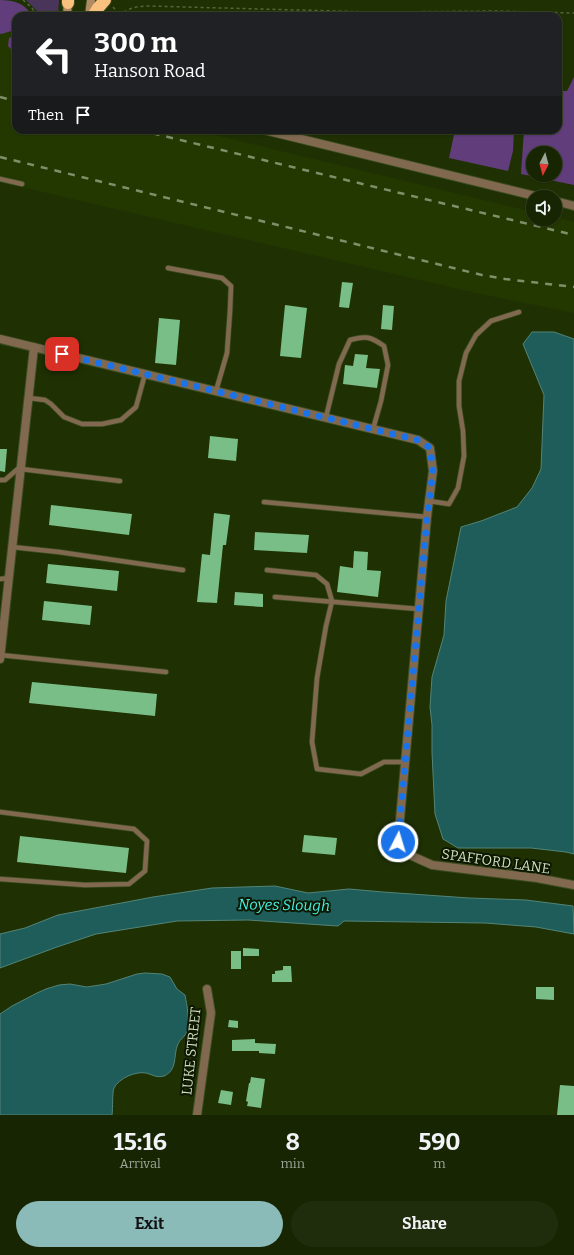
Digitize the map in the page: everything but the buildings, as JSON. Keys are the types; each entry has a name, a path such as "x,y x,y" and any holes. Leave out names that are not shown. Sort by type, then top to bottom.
{"highway":[{"path":"96,12 98,8 109,2"}],"main road":[{"path":"90,12 91,0"},
{"path":"67,12 68,1"}],"street":[{"path":"280,134 526,194"},
{"path":"562,203 574,206"},
{"path":"0,339 418,440 430,448 433,471 427,518 405,762"},
{"path":"0,659 34,347"},
{"name":"SPAFFORD LANE","path":"405,762 398,842 412,856 432,865 537,878 574,885"},
{"name":"LUKE STREET","path":"197,1115 211,1013 207,989"}],"lane":[{"path":"0,179 22,184"},
{"path":"168,268 222,278 231,286 227,353 216,391"},
{"path":"429,501 449,504 458,488 464,456 463,431 459,406 459,381 466,353 476,335 491,321 519,312"},
{"path":"326,417 339,364 350,340 360,337 373,338 384,346 388,365 381,401 373,429"},
{"path":"29,398 45,400 64,417 82,424 102,424 121,420 136,407 145,374"},
{"path":"0,480 5,480 21,467 120,481"},
{"path":"264,502 427,518"},
{"path":"12,547 59,552 183,570"},
{"path":"267,570 316,575 327,584 332,601 317,678 312,742 317,769 361,774 384,762 405,762"},
{"path":"0,579 9,578"},
{"path":"275,597 419,609"},
{"path":"0,655 166,672"},
{"path":"0,812 134,829 147,841 145,871 129,884 85,885 0,878"}],"path":[{"path":"23,0 35,12"},
{"path":"109,2 117,12"},
{"path":"126,12 131,8 148,6 373,12 535,12"},
{"path":"562,13 574,13"}],"shaded area":[{"path":"0,0 19,3 26,8 29,12 12,12 12,31 0,34"},
{"path":"26,0 59,0 58,12 37,12"},
{"path":"0,6 12,14 12,134 211,134 526,210 526,226 562,226 562,219 574,222 574,313 476,293 0,182"},
{"path":"12,36 12,49 8,46 9,38"},
{"path":"574,77 574,185 560,182 562,182 562,146 526,146 526,175 521,174 524,134 562,134 562,91 567,91"},
{"path":"454,134 514,134 513,151 508,171 449,158"}],"water":[{"path":"532,332 554,332 574,339 574,854 531,848 458,848 443,839 435,814 430,707 432,677 444,635 446,601 461,527 517,507 532,488 541,469 544,395 523,344"},
{"name":"Noyes Slough","path":"275,886 308,893 349,889 469,898 526,900 573,906 574,934 536,927 485,923 344,921 338,926 248,920 177,921 96,934 0,968 0,934 25,928 58,915 153,897 212,888"},
{"path":"137,974 162,974 170,977 177,989 185,995 188,1027 178,1044 173,1066 168,1073 159,1077 146,1073 137,1073 124,1078 116,1084 113,1090 112,1115 0,1115 0,1014 37,993 59,985 70,984 87,987 106,984"}],"railway":[{"path":"0,97 12,100"},
{"path":"156,134 574,235"},
{"path":"0,157 482,275 574,287"}],"route":[{"path":"62,354 418,440 430,448 433,471 427,518 398,842"}]}
